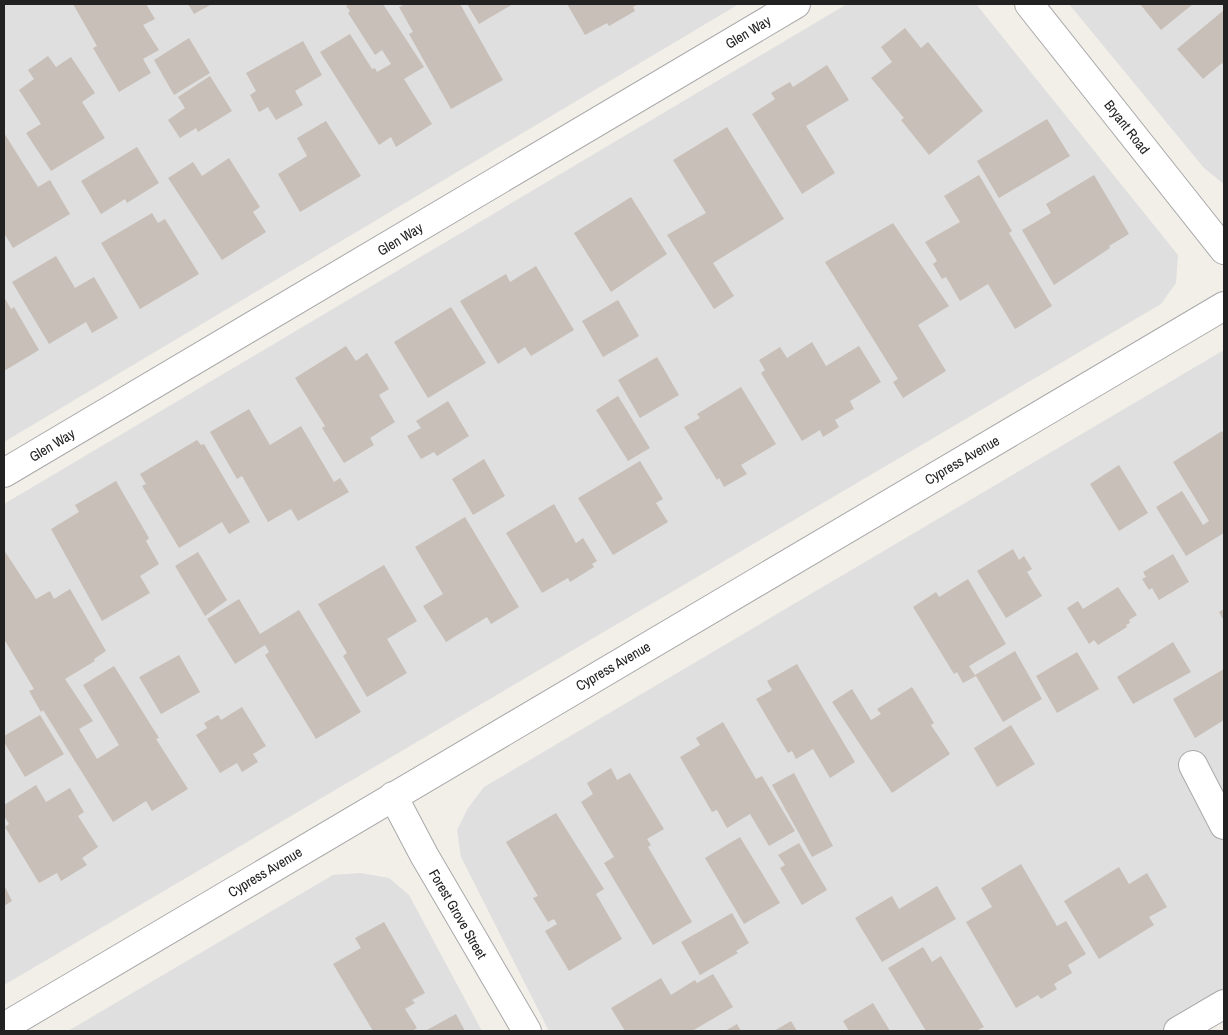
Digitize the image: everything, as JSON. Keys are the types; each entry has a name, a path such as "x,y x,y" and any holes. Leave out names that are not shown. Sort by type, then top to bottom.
{"street":[{"name":"Glen Way","path":"4,474 796,4"},
{"name":"Bryant Road","path":"1029,4 1224,250"},
{"name":"Cypress Avenue","path":"4,1027 1224,306"},
{"path":"1193,765 1224,825"},
{"name":"Forest Grove Street","path":"393,796 424,855 527,1031"},
{"path":"1178,1031 1224,1004"}],"shaded area":[{"path":"4,4 739,4 4,442"},
{"path":"847,4 976,4 1178,255 1176,283 1161,304 4,985 4,504"},
{"path":"1069,4 1224,4 1224,184 1204,168"},
{"path":"1224,350 1224,1004 1178,1031 549,1031 461,857 457,830 468,808 484,787"},
{"path":"360,873 389,878 409,895 482,1031 68,1031 333,875"}],"building":[{"path":"73,4 146,4 155,19 143,25 159,50 143,59 151,73 119,92 93,48 97,46"},
{"path":"188,4 212,4 194,14"},
{"path":"350,4 383,4 424,67 404,79 432,124 396,147 391,137 379,145 320,52 350,34 372,69 375,68 377,72 391,64 382,50 375,55 348,13 350,11 346,6"},
{"path":"405,4 460,4 503,80 451,109 409,34 413,32 399,7"},
{"path":"467,4 513,4 479,24"},
{"path":"567,4 638,4 633,7 635,11 609,26 607,23 585,35"},
{"path":"1140,4 1193,4 1161,30"},
{"path":"1224,10 1224,66 1222,63 1203,79 1177,49"},
{"path":"905,28 921,48 928,42 983,111 929,155 901,120 904,118 871,78 892,62 881,47"},
{"path":"189,38 210,73 174,95 154,60"},
{"path":"303,41 322,75 295,91 303,105 276,120 268,107 259,112 250,95 256,91 246,73"},
{"path":"48,56 56,67 71,57 95,93 82,102 105,138 51,171 26,133 41,124 19,90 34,79 28,70"},
{"path":"827,65 849,100 806,126 835,173 802,194 752,114 775,99 771,93 790,82 793,87"},
{"path":"210,76 232,111 198,132 196,128 180,138 168,120 185,108 178,97"},
{"path":"1047,119 1070,156 999,198 977,161"},
{"path":"326,121 361,176 300,212 278,174 307,156 297,138"},
{"path":"727,127 784,219 713,263 734,296 714,309 667,235 706,213 673,160"},
{"path":"4,133 38,187 50,180 70,214 13,248 4,233"},
{"path":"137,147 159,183 127,203 125,199 101,214 81,181"},
{"path":"229,158 260,207 253,212 266,232 222,260 168,178 193,162 202,176"},
{"path":"979,175 1012,231 1009,233 1052,306 1015,329 988,284 960,301 946,277 942,279 933,264 937,261 925,242 960,222 944,196"},
{"path":"1094,175 1129,234 1054,285 1022,230 1051,213 1046,204"},
{"path":"631,197 667,254 611,292 574,233"},
{"path":"152,213 158,223 165,219 199,274 140,309 101,243"},
{"path":"893,223 949,306 918,325 946,371 903,398 893,382 898,379 825,262"},
{"path":"56,256 75,288 94,277 118,318 92,333 86,322 49,344 12,282"},
{"path":"536,266 574,330 531,356 525,347 498,364 460,301 506,274 510,282"},
{"path":"4,297 11,309 14,307 39,350 4,371"},
{"path":"618,300 639,336 603,357 582,321"},
{"path":"451,307 486,363 428,398 394,342"},
{"path":"812,342 826,366 859,346 881,382 850,401 854,409 835,420 839,427 823,437 820,430 802,441 761,373 765,370 759,360 780,347 787,358"},
{"path":"346,346 356,361 367,353 389,389 379,395 395,422 370,438 374,445 344,463 322,428 325,426 295,378"},
{"path":"657,357 679,395 640,418 618,380"},
{"path":"741,387 776,444 741,465 747,474 724,487 719,478 717,480 684,427 700,418 697,414"},
{"path":"618,396 650,448 628,461 596,410"},
{"path":"448,401 469,436 437,456 434,452 421,459 407,436 421,428 416,421"},
{"path":"249,409 270,445 301,426 334,482 340,478 349,492 298,521 291,509 268,522 242,476 237,479 210,432"},
{"path":"1222,431 1224,434 1224,533 1186,556 1156,507 1182,491 1203,525 1209,521 1173,462"},
{"path":"197,440 201,445 204,444 250,522 229,534 222,522 179,548 142,486 146,484 140,474"},
{"path":"484,459 505,496 473,515 452,479"},
{"path":"640,461 663,499 656,503 668,522 613,555 578,498"},
{"path":"1119,465 1148,513 1119,531 1090,484"},
{"path":"116,481 149,538 146,541 159,564 140,576 150,593 102,621 51,529 79,512 75,505"},
{"path":"554,504 576,543 583,538 597,561 592,564 594,567 570,582 568,578 542,593 506,533"},
{"path":"465,517 519,607 491,624 487,617 446,642 423,606 443,594 415,547"},
{"path":"1013,549 1019,560 1024,556 1032,569 1027,572 1042,596 1006,618 977,571"},
{"path":"4,550 36,599 50,591 54,599 70,589 106,651 94,659 95,661 65,679 93,721 79,729 97,759 119,745 83,685 114,666 159,738 156,739 188,789 152,811 146,801 113,822 43,710 41,712 29,691 34,689 4,639"},
{"path":"198,552 227,600 205,616 175,566"},
{"path":"1173,554 1189,582 1159,600 1152,588 1149,590 1142,579 1146,577 1143,572"},
{"path":"384,565 417,621 387,639 407,673 367,697 343,656 347,653 318,604"},
{"path":"968,579 1006,644 969,666 975,675 1015,651 1042,699 1003,722 976,676 963,683 957,672 954,674 913,607 936,592 939,597"},
{"path":"1118,587 1137,615 1129,620 1130,623 1126,625 1127,627 1098,645 1094,640 1089,644 1067,608 1078,601 1083,609"},
{"path":"239,599 260,634 299,610 361,712 316,739 265,655 269,652 265,645 235,664 207,619"},
{"path":"1224,609 1224,621 1219,612"},
{"path":"1173,642 1191,672 1133,704 1117,677"},
{"path":"1077,652 1099,689 1057,713 1036,676"},
{"path":"179,655 200,692 161,714 139,677"},
{"path":"797,664 855,762 830,778 813,749 796,759 792,751 788,753 756,699 772,690 767,681"},
{"path":"1224,669 1224,720 1195,738 1173,699"},
{"path":"912,687 934,723 931,725 950,754 892,793 832,702 852,689 871,720 881,714 877,709"},
{"path":"242,707 266,746 253,754 258,762 242,772 237,763 220,773 196,735 207,728 204,723 218,715 221,720"},
{"path":"40,715 64,754 25,777 4,742 4,736"},
{"path":"723,722 756,779 762,776 795,831 769,846 750,814 727,828 717,810 712,812 680,757 700,745 696,738"},
{"path":"1011,725 1035,764 997,787 974,748"},
{"path":"611,768 617,780 630,773 664,829 647,839 651,845 648,847 692,922 653,945 604,863 614,857 581,802 593,794 587,783"},
{"path":"794,773 833,846 812,857 772,785"},
{"path":"36,785 46,802 70,788 84,812 78,816 98,847 82,858 87,865 61,881 57,873 39,883 5,827 9,824 4,816 4,805"},
{"path":"556,813 604,889 596,894 622,939 569,971 545,931 557,924 554,919 548,922 533,898 538,896 506,842"},
{"path":"740,837 780,903 744,924 705,858"},
{"path":"799,843 827,890 802,905 780,868 785,865 778,855"},
{"path":"1021,864 1057,926 1066,921 1086,954 1068,965 1072,973 1054,984 1057,989 1041,999 1038,995 1016,1008 966,922 992,907 981,888"},
{"path":"1119,867 1129,884 1147,873 1167,907 1149,917 1154,925 1099,959 1064,901"},
{"path":"4,885 12,901 4,906"},
{"path":"937,886 956,919 882,962 855,918 892,896 899,909"},
{"path":"732,913 749,943 736,951 738,953 700,975 681,942"},
{"path":"384,922 425,993 412,1000 415,1003 405,1009 417,1028 412,1031 373,1031 333,964 361,948 355,938"},
{"path":"923,947 932,962 941,956 984,1027 976,1031 926,1031 888,968"},
{"path":"713,974 733,1007 692,1031 625,1031 611,1008 661,978 671,995 695,980 697,983"},
{"path":"873,1003 890,1031 849,1031 843,1021"},
{"path":"456,1014 465,1031 425,1031"},
{"path":"791,1021 797,1031 774,1031"},
{"path":"737,1024 741,1031 725,1031"}]}
